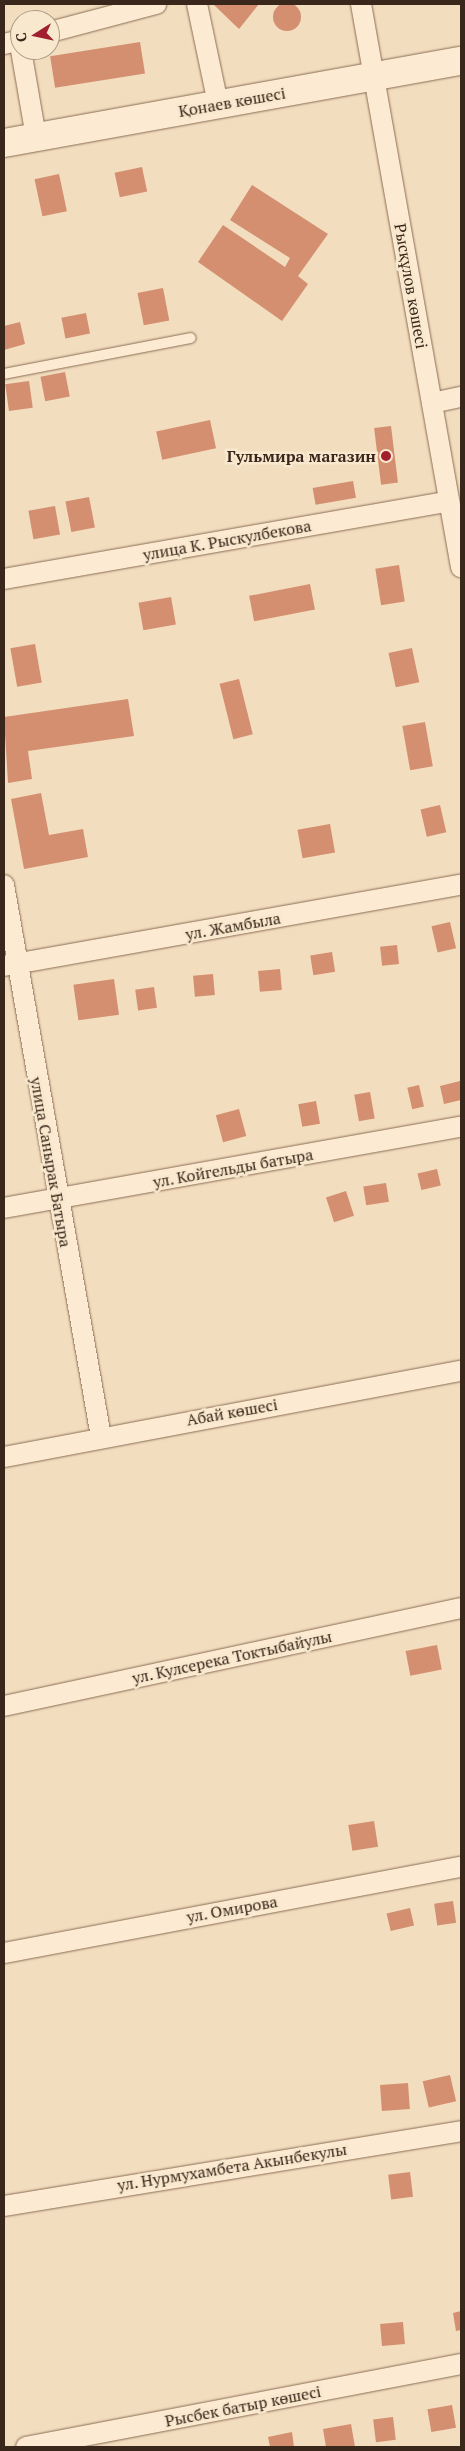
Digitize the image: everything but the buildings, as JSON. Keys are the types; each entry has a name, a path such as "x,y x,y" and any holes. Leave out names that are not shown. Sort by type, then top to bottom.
{"street":[{"path":"60,29 156,4"},
{"path":"197,4 218,104"},
{"name":"Рысқұлов көшесі","path":"360,4 461,568"},
{"path":"23,60 36,137"},
{"name":"Қонаев көшесі","path":"4,143 461,61"},
{"path":"432,404 461,397"},
{"name":"улица К. Рыскулбекова","path":"4,579 449,501"},
{"name":"улица Санырак Батыра","path":"4,885 10,965 57,1199 101,1437"},
{"name":"ул. Жамбыла","path":"10,965 461,885"},
{"name":"ул. Койгельды батыра","path":"4,1208 461,1126"},
{"name":"Абай көшесі","path":"4,1457 101,1437 461,1371"},
{"name":"ул. Кулсерека Токтыбайулы","path":"4,1706 461,1608"},
{"name":"ул. Омирова","path":"4,1953 461,1867"},
{"name":"ул. Нурмухамбета Акынбекулы","path":"4,2206 461,2131"},
{"name":"Рысбек батыр көшесі","path":"26,2447 461,2364"}],"lane":[{"path":"4,374 191,338"}],"place":[{"name":"Гульмира магазин","path":"386,456"}]}
